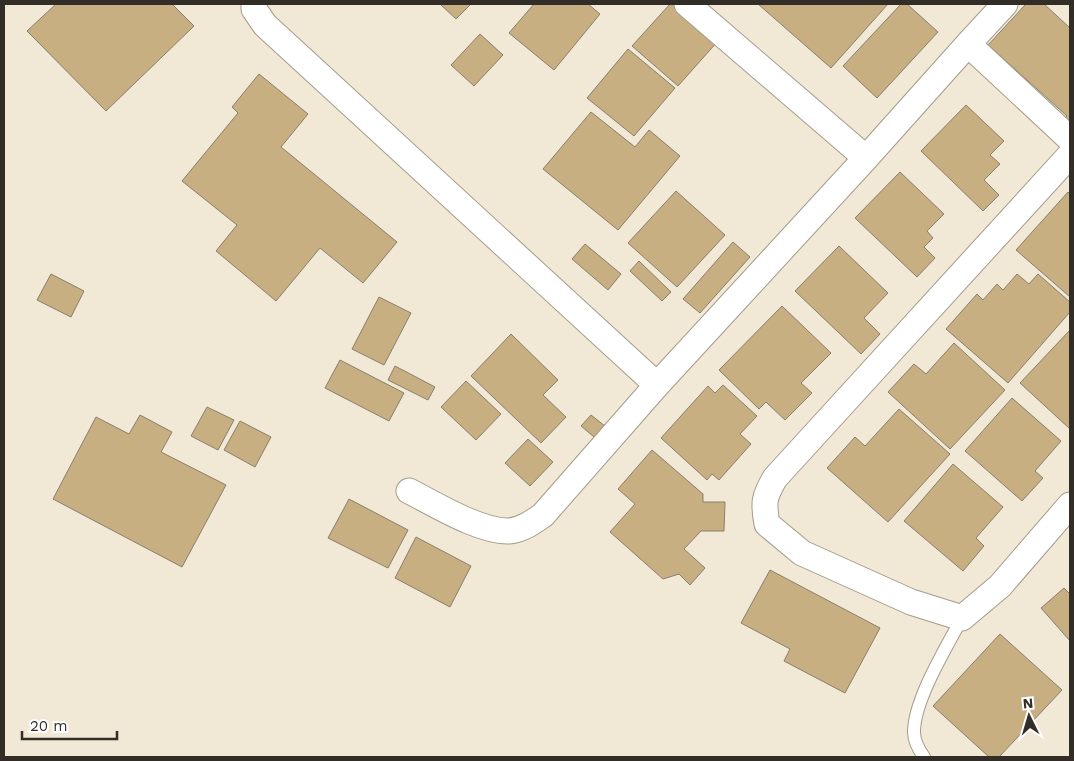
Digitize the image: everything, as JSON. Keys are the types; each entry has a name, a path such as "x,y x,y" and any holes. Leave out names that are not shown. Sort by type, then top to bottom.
{"street":[{"path":"254,4 254,10 265,25 657,385"},
{"path":"687,4 866,158"},
{"path":"410,490 485,527 509,531 525,527 543,515 657,385 1005,4"},
{"path":"968,44 1070,139"},
{"path":"1070,155 775,478 765,495 764,510 766,524 802,553 910,602 962,618 1000,586 1070,505"}],"lane":[{"path":"924,757 919,750 914,732 920,699 962,618"}],"building":[{"path":"56,4 172,4 194,26 106,111 27,31"},
{"path":"440,4 471,4 456,19"},
{"path":"534,4 588,4 600,14 554,70 509,33"},
{"path":"670,4 676,4 718,41 678,86 632,46"},
{"path":"758,4 888,4 831,68"},
{"path":"901,4 907,4 938,32 877,98 843,66"},
{"path":"1026,4 1044,4 1070,28 1070,128 1062,121 1067,116 988,45"},
{"path":"480,34 503,55 474,86 451,65"},
{"path":"628,49 675,88 634,136 587,98"},
{"path":"259,74 308,114 281,147 397,242 363,283 320,248 276,301 216,251 237,225 182,181 238,113 232,107"},
{"path":"966,105 1004,141 990,155 1000,164 984,180 999,195 983,211 921,151"},
{"path":"591,112 635,147 649,130 680,156 618,230 543,169"},
{"path":"900,172 944,214 927,231 933,238 924,247 935,258 917,277 855,218"},
{"path":"676,191 725,235 677,287 628,243"},
{"path":"1068,192 1070,194 1070,297 1016,250"},
{"path":"733,242 750,257 700,313 683,299"},
{"path":"585,244 621,274 608,290 572,259"},
{"path":"839,246 888,293 864,318 880,334 861,354 795,291"},
{"path":"639,261 671,292 662,301 630,271"},
{"path":"51,274 84,291 71,317 37,300"},
{"path":"1017,274 1029,284 1038,274 1070,302 1070,312 1008,383 946,329 977,294 983,300 997,284 1003,290"},
{"path":"379,297 411,313 384,365 352,349"},
{"path":"782,306 831,353 801,383 812,393 785,420 766,402 759,409 719,370"},
{"path":"1070,330 1070,429 1020,383"},
{"path":"511,334 558,380 543,395 566,417 541,443 471,376"},
{"path":"954,343 1005,390 950,449 888,392 914,364 926,374"},
{"path":"340,360 404,393 389,421 325,388"},
{"path":"395,366 435,387 428,400 388,380"},
{"path":"466,381 501,414 476,440 441,407"},
{"path":"723,385 757,416 740,434 751,444 719,480 712,474 707,480 661,438 708,386 715,393"},
{"path":"1012,398 1061,441 1035,471 1043,478 1022,501 965,451"},
{"path":"207,407 234,420 218,450 191,436"},
{"path":"899,409 950,454 888,522 827,468 855,437 865,446"},
{"path":"140,415 172,432 161,452 226,485 182,567 53,499 96,417 129,434"},
{"path":"591,415 610,430 600,442 581,426"},
{"path":"240,421 271,437 255,467 224,450"},
{"path":"528,439 553,462 530,486 505,463"},
{"path":"652,450 703,494 703,502 725,502 724,531 701,531 684,549 705,568 690,585 679,574 663,579 610,532 635,504 618,489"},
{"path":"953,464 1003,507 976,538 984,546 963,571 904,521"},
{"path":"349,499 408,530 388,568 328,538"},
{"path":"416,537 471,566 450,607 395,578"},
{"path":"770,570 880,628 845,693 784,661 790,649 741,623"},
{"path":"1064,588 1070,594 1070,641 1041,608"},
{"path":"1000,634 1062,690 999,757 989,757 933,706"}]}
